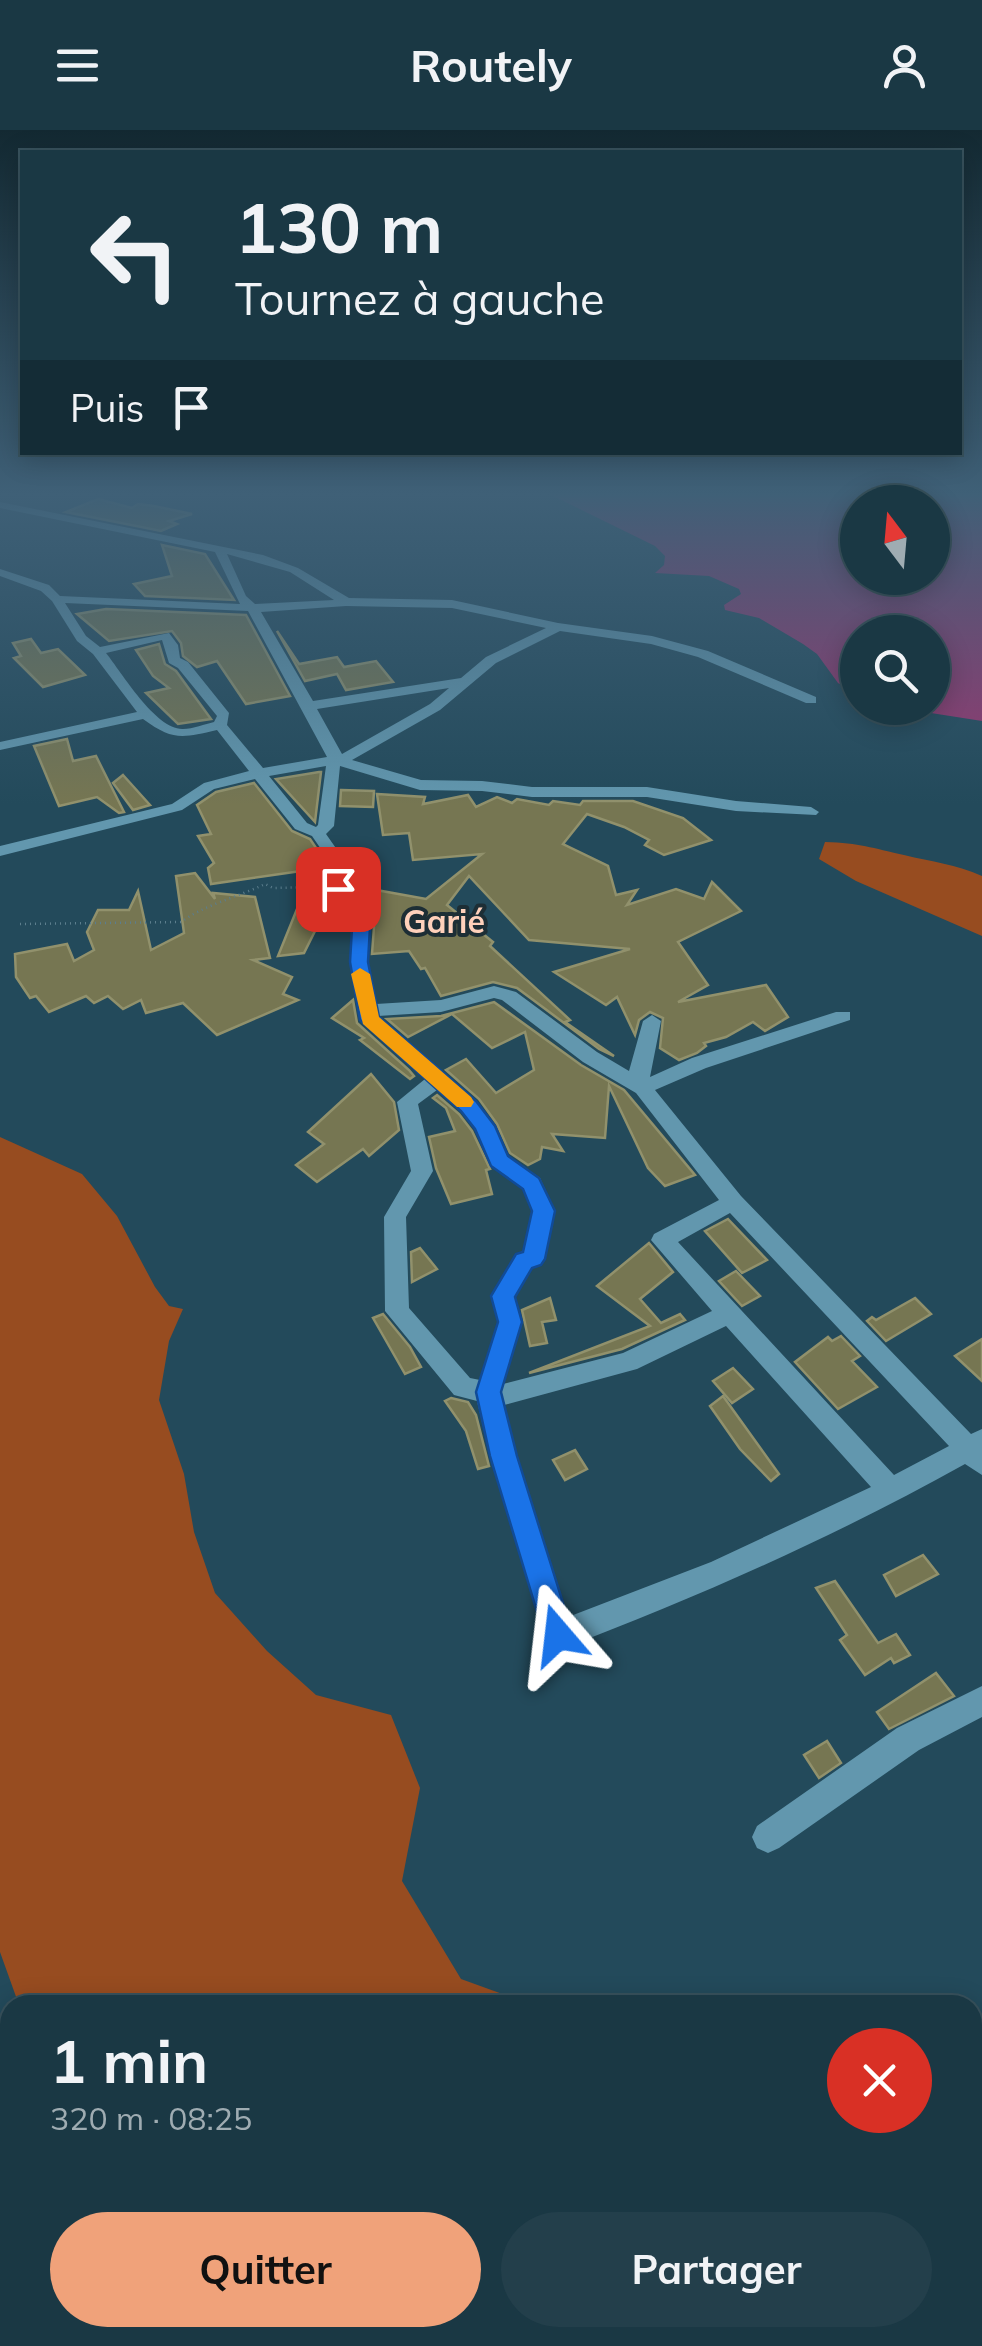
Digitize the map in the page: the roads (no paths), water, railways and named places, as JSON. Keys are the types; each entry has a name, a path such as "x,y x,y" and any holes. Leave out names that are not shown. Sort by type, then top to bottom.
{"street":[{"path":"240,596 251,608 334,752 336,767 326,799 326,826 318,833"},
{"path":"337,596 346,602"},
{"path":"57,598 281,609 346,602 452,604 652,640 703,654 811,700"},
{"path":"57,598 81,638 98,651 146,714 180,734 220,726"},
{"path":"0,851 177,807 208,786 256,773 348,757 419,717 491,660 558,626"},
{"path":"98,651 165,636 172,645 174,660 183,665 224,716 220,726"},
{"path":"306,706 463,682"},
{"path":"0,746 146,714"},
{"path":"220,726 301,826 318,833 344,872 332,897 361,927 359,962 370,1020 469,1106 484,1126 499,1160 532,1184 544,1211 533,1259 524,1260 503,1296 510,1322 489,1395 558,1635 726,1567 978,1451 733,1202 642,1088 590,1058 509,996 494,992 442,1006 370,1010"},
{"path":"334,760 420,785 532,792 647,792 811,812"},
{"path":"642,1088 699,1063 843,1016"},
{"path":"642,1088 641,1057 652,1021"},
{"path":"438,1080 407,1102 414,1117 414,1150 422,1171 395,1217 398,1312 463,1387 489,1395 628,1362 727,1314"},
{"path":"733,1202 662,1240 892,1492"},
{"path":"768,1837 908,1739 982,1700"}],"district":[{"name":"Garié","path":"444,921"}]}
